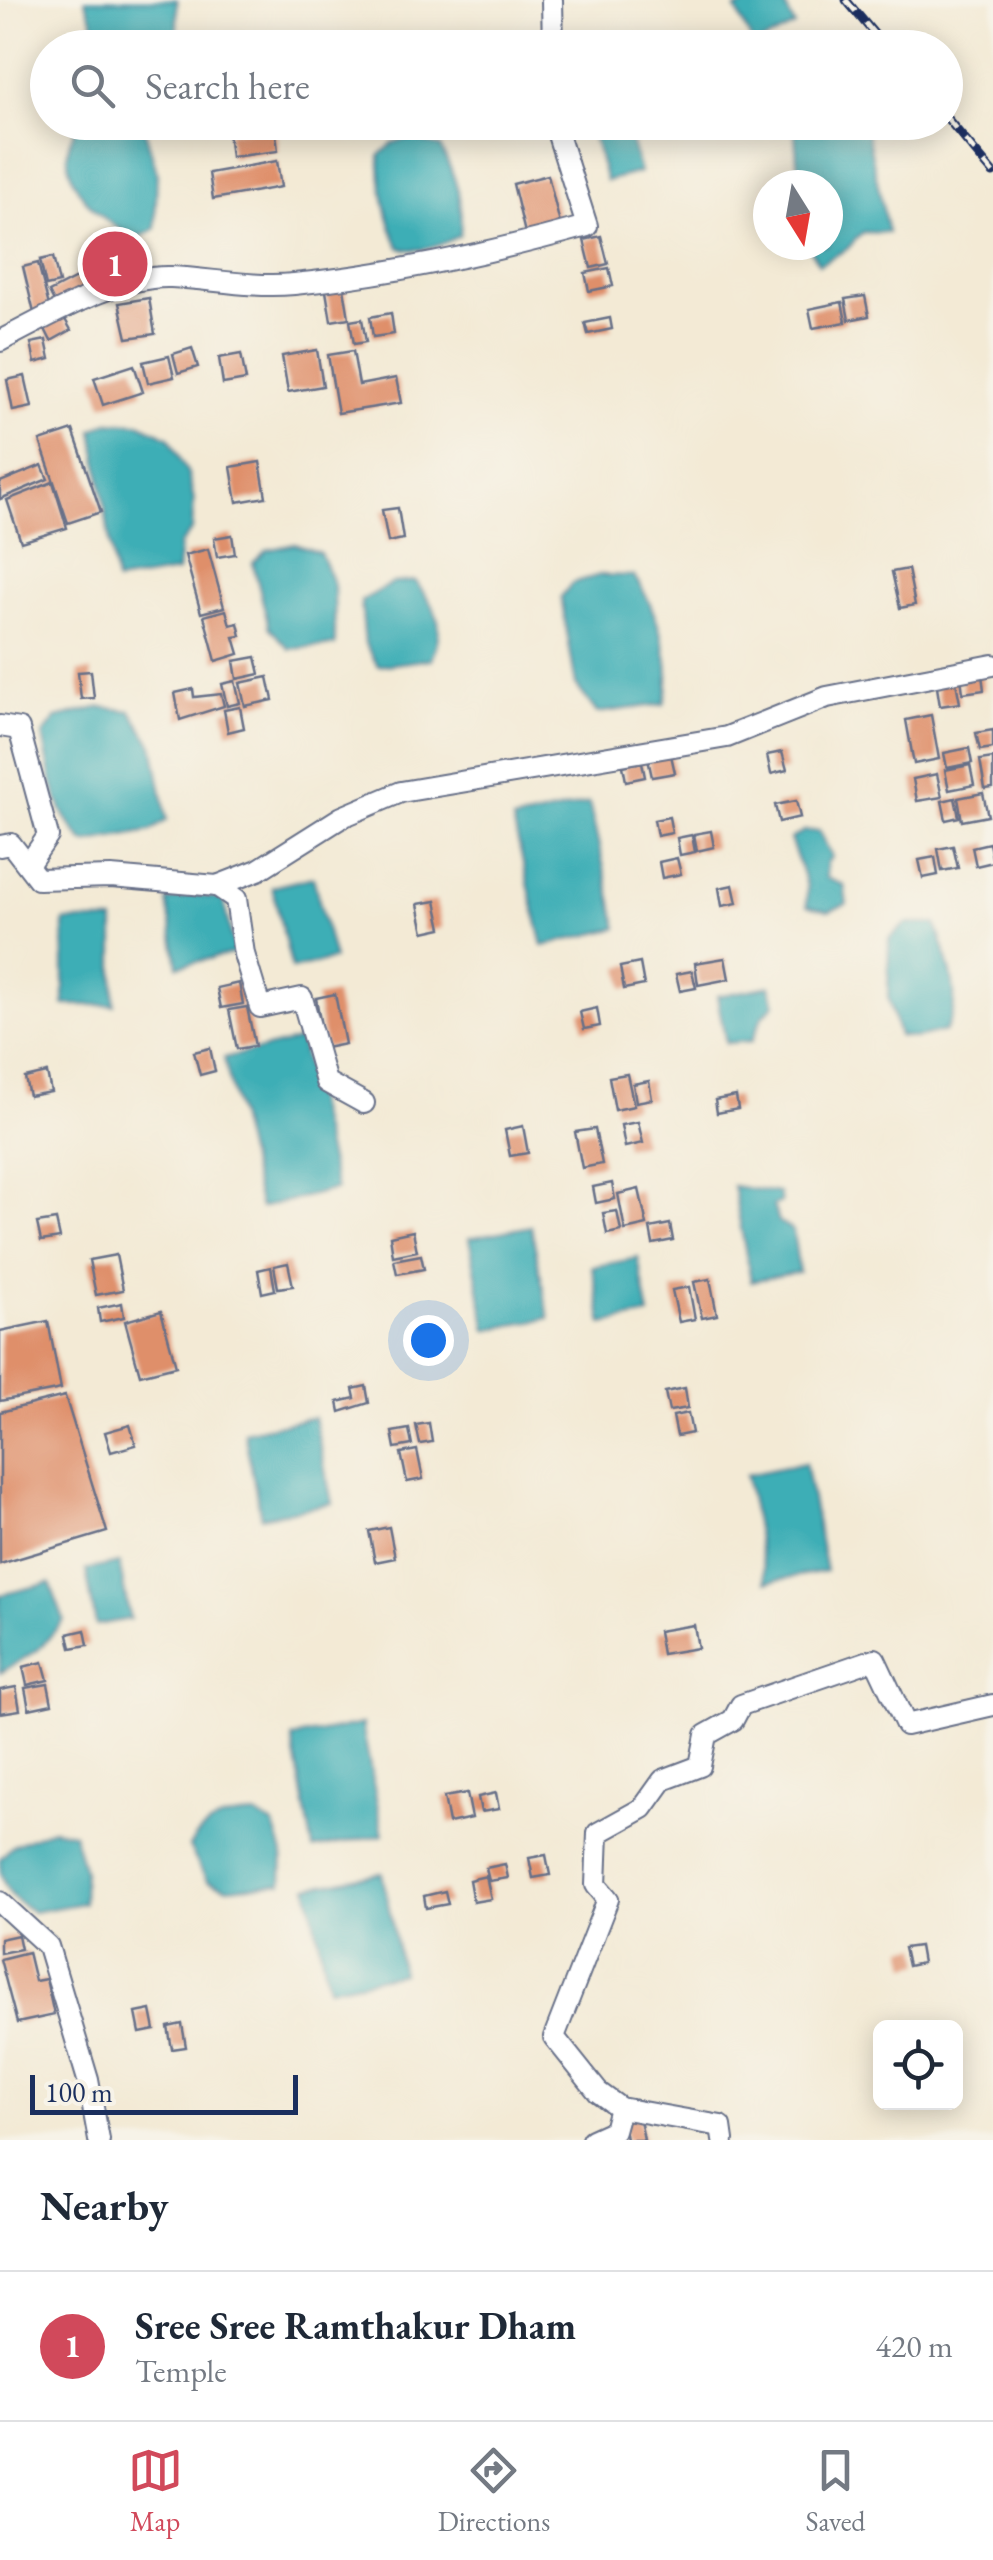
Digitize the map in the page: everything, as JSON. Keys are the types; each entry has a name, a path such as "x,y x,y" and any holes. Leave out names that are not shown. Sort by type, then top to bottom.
{"street":[{"path":"552,0 553,30"},
{"path":"0,341 91,295 167,277 227,284 306,283 477,257 587,226 560,140"},
{"path":"0,846 11,844 38,879 110,877 217,886 258,870 342,818 400,792 728,737 827,697 993,664"},
{"path":"0,726 20,728 48,836 36,847 28,865"},
{"path":"217,886 236,899 244,954 260,1008 302,998 326,1082 364,1103"},
{"path":"722,2140 721,2126 620,2108 598,2092 554,2037 608,1899 596,1885 598,1833 643,1808 664,1780 700,1766 706,1735 733,1720 741,1706 875,1658 906,1724 993,1705"},
{"path":"0,1902 48,1946 88,2080 99,2140"},
{"path":"592,2140 614,2130 620,2108"}],"water":[{"path":"85,0 177,0 177,30 96,30"},
{"path":"756,0 782,0 795,26 787,30 746,30 736,9"},
{"path":"71,140 148,140 157,173 155,229 138,238 106,220 80,191 71,175"},
{"path":"417,140 440,147 460,200 460,235 424,249 400,248 385,203 380,166 380,155 393,143"},
{"path":"594,140 631,140 640,172 606,181"},
{"path":"795,140 869,140 888,233 863,232 843,251 843,170 798,170"},
{"path":"108,422 139,423 169,437 188,474 194,500 192,530 180,544 177,572 116,582 93,430"},
{"path":"295,544 320,553 334,585 335,645 289,649 269,627 253,563 267,550"},
{"path":"600,575 634,576 650,604 666,655 664,704 597,713 576,685 561,597 572,583"},
{"path":"415,581 439,626 431,659 378,666 365,644 361,601 393,583"},
{"path":"101,707 131,711 153,745 167,820 151,831 85,843 60,806 43,735 56,718"},
{"path":"589,803 618,928 543,946 513,821"},
{"path":"804,831 819,831 832,857 827,862 826,878 844,885 847,904 829,911 807,906 807,886 790,839"},
{"path":"313,877 334,959 292,969 272,887"},
{"path":"195,895 223,899 235,953 178,966 167,901"},
{"path":"64,921 114,921 114,1005 64,1005"},
{"path":"906,924 936,924 954,992 951,1019 945,1031 916,1038 899,1036 888,997 889,938"},
{"path":"770,986 775,1004 762,1017 752,1041 726,1043 717,996"},
{"path":"300,1040 336,1189 260,1208 224,1058"},
{"path":"733,1186 779,1193 781,1202 773,1206 779,1222 793,1231 799,1272 751,1281"},
{"path":"531,1226 549,1318 487,1330 469,1238"},
{"path":"638,1258 649,1315 603,1324 592,1267"},
{"path":"314,1417 332,1503 261,1517 244,1432"},
{"path":"805,1463 826,1571 766,1582 746,1475"},
{"path":"119,1563 130,1619 96,1625 86,1570"},
{"path":"50,1583 64,1620 39,1649 0,1673 0,1595"},
{"path":"362,1724 383,1835 313,1849 292,1738"},
{"path":"256,1815 274,1825 283,1854 282,1883 228,1888 207,1881 189,1847 195,1838 217,1821"},
{"path":"52,1829 73,1833 84,1870 83,1903 33,1912 8,1890 0,1859 12,1846"},
{"path":"382,1873 402,1973 328,1988 308,1887"}],"building":[{"path":"229,140 277,140 278,151 231,157"},
{"path":"277,161 281,187 213,199 209,173"},
{"path":"548,175 561,228 526,237 513,184"},
{"path":"601,236 608,264 591,268 584,240"},
{"path":"132,241 139,277 94,285 88,249"},
{"path":"53,257 59,283 46,286 40,260"},
{"path":"38,263 49,306 34,313 23,267"},
{"path":"609,268 613,286 589,291 585,273"},
{"path":"80,276 86,289 55,304 49,292"},
{"path":"344,288 349,318 331,321 326,291"},
{"path":"865,296 869,316 849,320 845,299"},
{"path":"149,298 155,334 127,338 119,303"},
{"path":"842,302 846,322 813,328 809,309"},
{"path":"391,313 394,334 373,337 370,317"},
{"path":"62,314 71,330 51,341 43,325"},
{"path":"610,318 612,329 588,334 585,323"},
{"path":"362,319 366,342 354,344 350,321"},
{"path":"46,340 50,359 35,363 31,343"},
{"path":"192,348 198,367 178,373 173,354"},
{"path":"317,350 323,386 288,392 282,356"},
{"path":"353,351 359,385 396,378 401,403 338,413 328,355"},
{"path":"241,354 246,380 223,384 219,358"},
{"path":"169,356 174,377 148,383 143,362"},
{"path":"134,365 143,392 103,405 94,378"},
{"path":"25,376 32,407 13,411 7,380"},
{"path":"73,430 101,512 68,523 40,441"},
{"path":"260,462 266,497 237,502 231,467"},
{"path":"42,465 48,479 0,499 0,482"},
{"path":"53,482 67,528 21,542 7,500"},
{"path":"398,508 403,539 388,542 382,510"},
{"path":"232,535 235,554 217,557 214,538"},
{"path":"208,549 224,607 201,613 185,555"},
{"path":"908,569 915,605 900,608 892,572"},
{"path":"226,610 230,625 238,623 241,636 234,637 239,654 216,661 204,616"},
{"path":"256,657 260,674 237,679 234,661"},
{"path":"91,671 94,698 81,699 78,672"},
{"path":"982,675 984,690 963,693 961,678"},
{"path":"268,677 273,700 245,706 240,683"},
{"path":"955,677 960,703 940,706 936,681"},
{"path":"235,681 240,703 227,706 222,684"},
{"path":"193,689 194,697 221,694 224,706 180,720 175,693"},
{"path":"240,707 244,728 228,732 224,710"},
{"path":"931,715 939,759 914,764 906,720"},
{"path":"993,730 993,748 980,750 976,733"},
{"path":"969,748 972,763 947,768 944,753"},
{"path":"782,752 787,770 771,774 767,755"},
{"path":"671,755 675,773 652,777 648,759"},
{"path":"993,758 993,788 985,789 980,760"},
{"path":"642,762 645,777 626,781 623,766"},
{"path":"970,765 974,785 949,790 945,770"},
{"path":"937,774 942,797 917,801 913,779"},
{"path":"983,793 988,816 962,821 958,798"},
{"path":"955,798 959,817 946,820 942,801"},
{"path":"796,801 800,817 779,822 775,805"},
{"path":"669,817 672,833 657,836 654,820"},
{"path":"711,831 714,847 697,851 694,834"},
{"path":"692,835 695,852 680,855 677,838"},
{"path":"989,843 993,862 976,866 972,847"},
{"path":"953,846 958,868 942,871 938,849"},
{"path":"935,857 938,875 923,878 919,860"},
{"path":"677,858 681,874 662,878 659,862"},
{"path":"733,885 737,903 722,906 719,888"},
{"path":"436,901 442,928 424,932 418,904"},
{"path":"725,958 729,979 698,985 695,963"},
{"path":"640,963 644,985 624,989 620,967"},
{"path":"692,971 696,988 680,991 676,974"},
{"path":"239,983 243,1004 221,1008 217,988"},
{"path":"335,994 345,1044 325,1048 316,998"},
{"path":"247,1007 255,1046 237,1049 229,1010"},
{"path":"597,1008 600,1026 584,1029 580,1012"},
{"path":"210,1048 215,1071 200,1075 194,1052"},
{"path":"47,1073 51,1092 29,1096 25,1078"},
{"path":"627,1074 634,1106 615,1110 609,1077"},
{"path":"649,1081 652,1099 636,1102 633,1084"},
{"path":"736,1096 738,1109 717,1113 715,1100"},
{"path":"638,1122 643,1143 625,1147 621,1125"},
{"path":"523,1126 528,1153 510,1156 505,1130"},
{"path":"595,1129 602,1164 582,1168 575,1132"},
{"path":"612,1183 615,1199 596,1203 593,1187"},
{"path":"639,1189 647,1225 625,1230 618,1194"},
{"path":"617,1211 621,1231 607,1234 603,1213"},
{"path":"56,1220 60,1238 41,1241 37,1223"},
{"path":"670,1224 673,1240 653,1244 650,1228"},
{"path":"413,1231 417,1251 393,1256 390,1236"},
{"path":"116,1255 123,1290 96,1295 89,1260"},
{"path":"421,1255 424,1269 397,1274 394,1260"},
{"path":"288,1263 293,1286 278,1288 274,1266"},
{"path":"271,1267 275,1290 262,1293 258,1270"},
{"path":"710,1279 717,1315 702,1318 694,1282"},
{"path":"689,1287 695,1319 679,1322 672,1290"},
{"path":"122,1303 124,1317 100,1322 98,1308"},
{"path":"161,1311 176,1366 140,1375 125,1321"},
{"path":"48,1321 61,1389 0,1401 0,1331"},
{"path":"366,1386 369,1403 340,1412 338,1402 355,1398 353,1389"},
{"path":"685,1388 688,1408 669,1411 665,1392"},
{"path":"65,1396 107,1532 0,1564 0,1412"},
{"path":"688,1413 692,1433 677,1436 673,1416"},
{"path":"429,1423 432,1442 420,1444 416,1425"},
{"path":"130,1425 136,1445 111,1452 105,1432"},
{"path":"409,1429 412,1445 395,1448 392,1432"},
{"path":"417,1450 423,1479 407,1482 401,1453"},
{"path":"389,1527 395,1558 375,1562 369,1531"},
{"path":"694,1625 698,1648 662,1654 658,1631"},
{"path":"85,1630 88,1645 71,1648 68,1634"},
{"path":"43,1662 48,1680 27,1685 23,1667"},
{"path":"48,1684 52,1704 29,1709 25,1688"},
{"path":"16,1687 20,1710 0,1713 0,1690"},
{"path":"467,1793 472,1818 449,1823 444,1797"},
{"path":"496,1793 499,1809 481,1812 478,1797"},
{"path":"546,1855 550,1875 533,1878 529,1858"},
{"path":"505,1864 508,1878 489,1881 486,1868"},
{"path":"486,1876 491,1899 473,1902 469,1880"},
{"path":"445,1891 448,1904 426,1908 424,1896"},
{"path":"18,1935 21,1949 0,1953 0,1939"},
{"path":"919,1946 922,1963 908,1966 904,1948"},
{"path":"28,1952 35,1981 46,1979 54,2015 17,2023 0,1959"},
{"path":"151,2010 155,2030 140,2033 136,2013"},
{"path":"182,2024 186,2047 172,2049 168,2027"},
{"path":"639,2114 644,2140 626,2140 622,2117"}],"railway":[{"path":"846,0 871,30"},
{"path":"963,137 993,173"}],"place":[{"name":"Sree Sree Ramthakur Dham","path":"115,264"}]}
